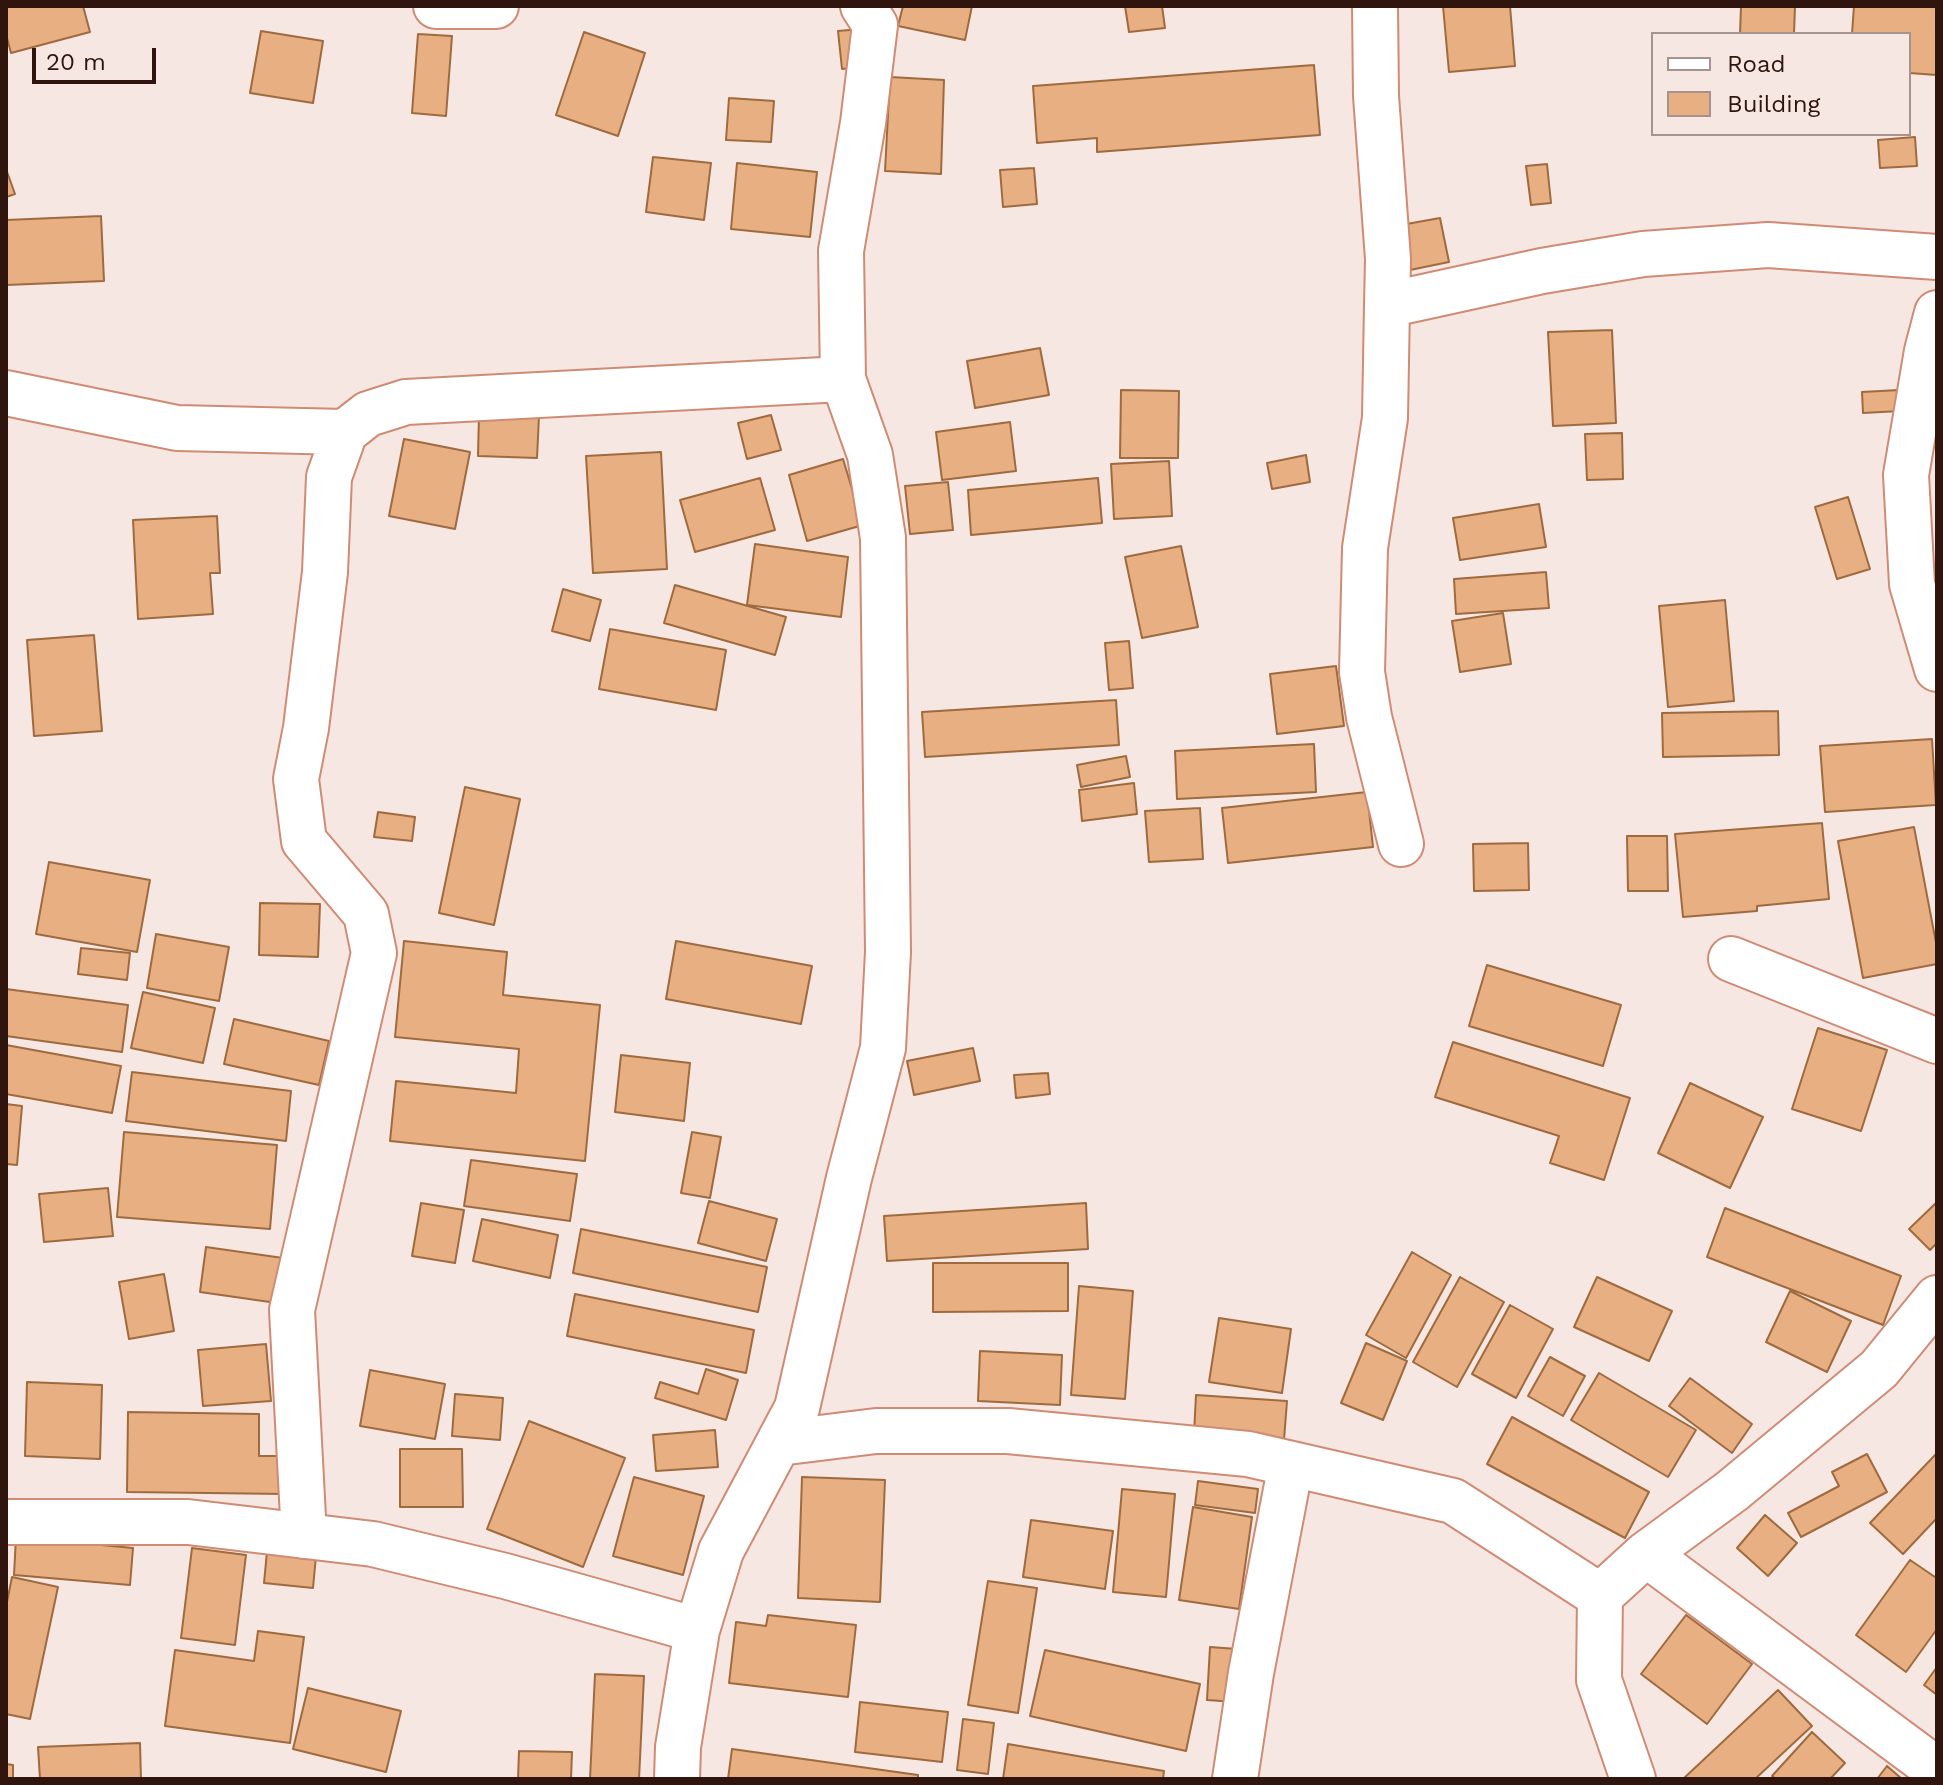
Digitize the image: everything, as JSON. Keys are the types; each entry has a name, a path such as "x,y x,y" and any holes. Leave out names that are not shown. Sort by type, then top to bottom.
{"street":[{"path":"436,6 496,6"},
{"path":"677,1779 678,1747 697,1630 721,1551 797,1408 849,1178 883,1048 888,952 883,538 870,455 843,379 841,251 863,123 875,25 863,6"},
{"path":"1375,6 1376,96 1388,259 1385,418 1365,548 1362,672 1369,717 1401,844"},
{"path":"1387,305 1542,271 1643,254 1768,245 1937,257"},
{"path":"1937,313 1927,351 1906,475 1912,584 1937,669"},
{"path":"304,1536 292,1310 374,953 366,914 304,841 296,779 306,728 325,572 329,477 345,432 368,414 406,402 843,379"},
{"path":"6,393 177,428 345,432"},
{"path":"1731,959 1937,1041"},
{"path":"1633,1779 1599,1680 1600,1596 1646,1554 1732,1491 1879,1369 1937,1298"},
{"path":"779,1443 876,1431 1008,1431 1248,1454 1453,1501 1600,1596"},
{"path":"1235,1779 1251,1673 1291,1464"},
{"path":"6,1522 188,1522 388,1548 505,1576 697,1630"},
{"path":"1646,1554 1937,1770"}],"building":[{"path":"6,6 83,6 90,32 11,53 6,34"},
{"path":"903,6 972,6 965,40 898,26"},
{"path":"1125,6 1162,6 1165,28 1129,32"},
{"path":"1443,6 1510,6 1515,66 1449,72"},
{"path":"1741,6 1795,6 1794,32 1740,32"},
{"path":"1854,6 1937,6 1937,75 1911,73 1911,32 1852,32"},
{"path":"861,29 863,67 842,69 838,31"},
{"path":"261,31 323,41 313,103 250,93"},
{"path":"584,32 645,53 618,136 556,115"},
{"path":"418,34 452,36 446,116 412,113"},
{"path":"1314,65 1320,135 1097,152 1097,138 1037,143 1033,86"},
{"path":"890,77 944,80 941,174 885,171"},
{"path":"729,98 774,101 771,142 726,140"},
{"path":"1915,137 1917,166 1880,168 1878,140"},
{"path":"653,157 711,163 704,220 646,212"},
{"path":"737,163 817,172 810,237 731,229"},
{"path":"1547,164 1551,203 1531,205 1526,166"},
{"path":"1034,168 1037,204 1003,207 1000,170"},
{"path":"6,169 15,194 6,197"},
{"path":"101,216 104,281 6,285 6,220"},
{"path":"1440,218 1449,262 1410,270 1401,225"},
{"path":"1612,330 1616,423 1553,426 1548,332"},
{"path":"1040,348 1049,395 975,408 967,361"},
{"path":"1121,390 1179,391 1178,458 1120,458"},
{"path":"1899,390 1900,411 1863,413 1862,392"},
{"path":"479,414 539,416 537,458 478,456"},
{"path":"771,415 781,450 747,459 738,423"},
{"path":"1010,422 1016,471 942,480 936,432"},
{"path":"1622,433 1623,479 1587,480 1585,434"},
{"path":"404,439 470,452 455,529 389,516"},
{"path":"661,452 667,569 593,573 586,456"},
{"path":"1306,455 1310,482 1272,489 1267,463"},
{"path":"843,459 863,525 807,541 789,475"},
{"path":"1169,461 1172,516 1114,519 1111,464"},
{"path":"760,478 775,530 695,552 680,500"},
{"path":"1098,478 1102,523 971,535 968,490"},
{"path":"948,482 953,530 910,534 905,486"},
{"path":"1848,497 1870,569 1837,579 1815,507"},
{"path":"1539,504 1546,547 1460,560 1453,518"},
{"path":"217,516 220,573 210,573 213,614 138,619 133,520"},
{"path":"755,544 848,557 841,617 747,605"},
{"path":"1181,546 1198,627 1142,638 1125,557"},
{"path":"1546,572 1549,608 1456,614 1454,579"},
{"path":"675,585 786,617 775,655 664,623"},
{"path":"563,589 601,600 590,641 552,631"},
{"path":"1725,600 1734,701 1668,707 1659,606"},
{"path":"1503,613 1511,664 1460,672 1452,621"},
{"path":"610,629 726,650 716,710 599,689"},
{"path":"94,635 102,731 34,736 27,640"},
{"path":"1129,641 1133,688 1109,690 1105,643"},
{"path":"1336,666 1344,726 1277,734 1270,674"},
{"path":"1116,700 1119,745 925,757 922,712"},
{"path":"1778,711 1779,755 1663,757 1662,713"},
{"path":"1932,739 1936,805 1825,812 1820,746"},
{"path":"1314,744 1316,792 1177,799 1175,751"},
{"path":"1126,756 1130,777 1081,787 1077,765"},
{"path":"1134,783 1137,814 1082,821 1079,790"},
{"path":"465,787 520,799 494,925 439,913"},
{"path":"1367,792 1373,847 1228,863 1222,808"},
{"path":"1200,808 1203,859 1149,862 1145,811"},
{"path":"378,812 415,817 412,841 374,837"},
{"path":"1822,823 1829,899 1757,906 1757,911 1683,917 1675,834"},
{"path":"1914,827 1937,948 1937,964 1863,978 1838,841"},
{"path":"1627,836 1667,836 1668,891 1628,891"},
{"path":"1528,843 1529,890 1474,891 1473,844"},
{"path":"49,862 150,880 137,952 36,934"},
{"path":"260,903 320,904 318,957 259,955"},
{"path":"156,934 229,947 219,1001 147,988"},
{"path":"404,941 507,952 503,995 600,1005 585,1161 390,1141 396,1081 516,1093 519,1049 395,1037"},
{"path":"676,941 812,966 801,1024 666,999"},
{"path":"81,948 130,953 127,980 78,974"},
{"path":"1487,965 1621,1005 1603,1066 1469,1026"},
{"path":"6,989 128,1005 122,1052 6,1036"},
{"path":"143,992 215,1008 203,1063 131,1048"},
{"path":"234,1019 329,1041 319,1085 224,1064"},
{"path":"1818,1028 1887,1050 1861,1131 1792,1109"},
{"path":"1453,1042 1630,1098 1604,1180 1550,1163 1559,1136 1435,1097"},
{"path":"6,1045 121,1066 112,1113 6,1094"},
{"path":"973,1048 980,1081 914,1095 907,1061"},
{"path":"621,1055 690,1063 684,1121 615,1112"},
{"path":"132,1072 291,1091 286,1141 126,1121"},
{"path":"1048,1073 1050,1094 1016,1098 1014,1075"},
{"path":"1690,1083 1763,1117 1730,1188 1658,1153"},
{"path":"6,1104 22,1106 17,1165 6,1164"},
{"path":"124,1132 277,1145 270,1229 117,1217"},
{"path":"692,1132 721,1137 710,1198 681,1193"},
{"path":"471,1160 577,1174 570,1221 464,1206"},
{"path":"108,1188 113,1236 44,1242 39,1194"},
{"path":"709,1201 777,1219 766,1261 698,1243"},
{"path":"1937,1202 1937,1243 1930,1250 1909,1229"},
{"path":"421,1203 464,1210 455,1263 412,1256"},
{"path":"1086,1203 1088,1249 887,1261 884,1216"},
{"path":"1725,1208 1901,1276 1883,1325 1707,1257"},
{"path":"482,1219 558,1235 550,1278 473,1261"},
{"path":"581,1229 767,1267 758,1312 573,1273"},
{"path":"206,1247 283,1258 277,1303 200,1292"},
{"path":"1412,1252 1451,1275 1406,1358 1366,1335"},
{"path":"933,1263 1068,1263 1068,1311 933,1312"},
{"path":"164,1274 174,1331 129,1339 119,1282"},
{"path":"1460,1277 1504,1302 1457,1387 1413,1362"},
{"path":"1597,1277 1672,1311 1649,1361 1574,1327"},
{"path":"1079,1286 1133,1291 1125,1399 1071,1395"},
{"path":"1790,1291 1851,1321 1827,1372 1766,1342"},
{"path":"575,1294 754,1330 746,1373 567,1336"},
{"path":"1510,1305 1553,1329 1516,1398 1472,1374"},
{"path":"1219,1318 1291,1329 1282,1393 1209,1382"},
{"path":"1366,1343 1407,1361 1383,1420 1341,1403"},
{"path":"266,1344 271,1401 203,1406 198,1350"},
{"path":"980,1351 1062,1355 1060,1405 978,1401"},
{"path":"1550,1357 1585,1376 1563,1416 1528,1396"},
{"path":"706,1369 738,1380 726,1420 655,1398 660,1382 698,1394"},
{"path":"370,1370 445,1384 435,1439 360,1426"},
{"path":"1599,1373 1696,1430 1668,1477 1571,1420"},
{"path":"1690,1378 1752,1424 1732,1453 1669,1406"},
{"path":"27,1382 102,1385 100,1459 25,1456"},
{"path":"455,1394 503,1398 500,1440 452,1436"},
{"path":"1196,1395 1287,1401 1284,1440 1194,1434"},
{"path":"128,1412 259,1414 259,1456 286,1456 286,1494 127,1492"},
{"path":"1512,1417 1649,1492 1625,1538 1487,1464"},
{"path":"529,1421 625,1458 583,1567 487,1529"},
{"path":"715,1430 718,1467 656,1471 653,1435"},
{"path":"400,1449 462,1449 463,1507 400,1507"},
{"path":"1937,1453 1937,1518 1903,1554 1870,1523"},
{"path":"1867,1454 1887,1492 1801,1537 1788,1513 1839,1486 1832,1472"},
{"path":"634,1477 704,1496 683,1575 613,1556"},
{"path":"802,1477 885,1480 880,1602 798,1598"},
{"path":"1198,1481 1258,1489 1255,1513 1195,1505"},
{"path":"1122,1489 1175,1494 1166,1597 1113,1592"},
{"path":"1193,1507 1252,1517 1239,1609 1179,1600"},
{"path":"1765,1515 1797,1543 1768,1576 1737,1548"},
{"path":"1031,1520 1113,1531 1105,1589 1023,1577"},
{"path":"16,1537 133,1548 130,1585 14,1575"},
{"path":"268,1541 317,1545 313,1588 264,1583"},
{"path":"192,1548 246,1555 235,1645 181,1638"},
{"path":"1910,1560 1935,1577 1937,1575 1937,1629 1906,1672 1856,1635"},
{"path":"12,1577 58,1587 30,1719 6,1714 6,1607"},
{"path":"988,1581 1037,1588 1018,1713 968,1705"},
{"path":"768,1615 856,1625 848,1697 729,1683 736,1622 766,1626"},
{"path":"1686,1615 1752,1664 1707,1724 1641,1674"},
{"path":"258,1631 304,1637 290,1743 165,1726 175,1650 254,1661"},
{"path":"1210,1647 1237,1649 1235,1702 1207,1700"},
{"path":"1045,1650 1200,1684 1186,1751 1030,1716"},
{"path":"1937,1667 1937,1695 1924,1685"},
{"path":"595,1674 644,1676 639,1779 590,1779"},
{"path":"308,1688 401,1711 386,1772 293,1749"},
{"path":"1778,1690 1812,1726 1755,1779 1683,1779"},
{"path":"860,1702 948,1712 942,1762 855,1752"},
{"path":"963,1719 994,1723 988,1774 957,1770"},
{"path":"1812,1732 1845,1763 1830,1779 1776,1779 1772,1776"},
{"path":"140,1743 141,1779 40,1779 38,1747"},
{"path":"1008,1744 1164,1771 1163,1779 1003,1779"},
{"path":"732,1749 918,1775 918,1779 728,1779"},
{"path":"519,1751 572,1752 571,1779 518,1779"},
{"path":"6,1764 13,1765 13,1779 6,1779"},
{"path":"1887,1766 1902,1779 1877,1779"}]}
